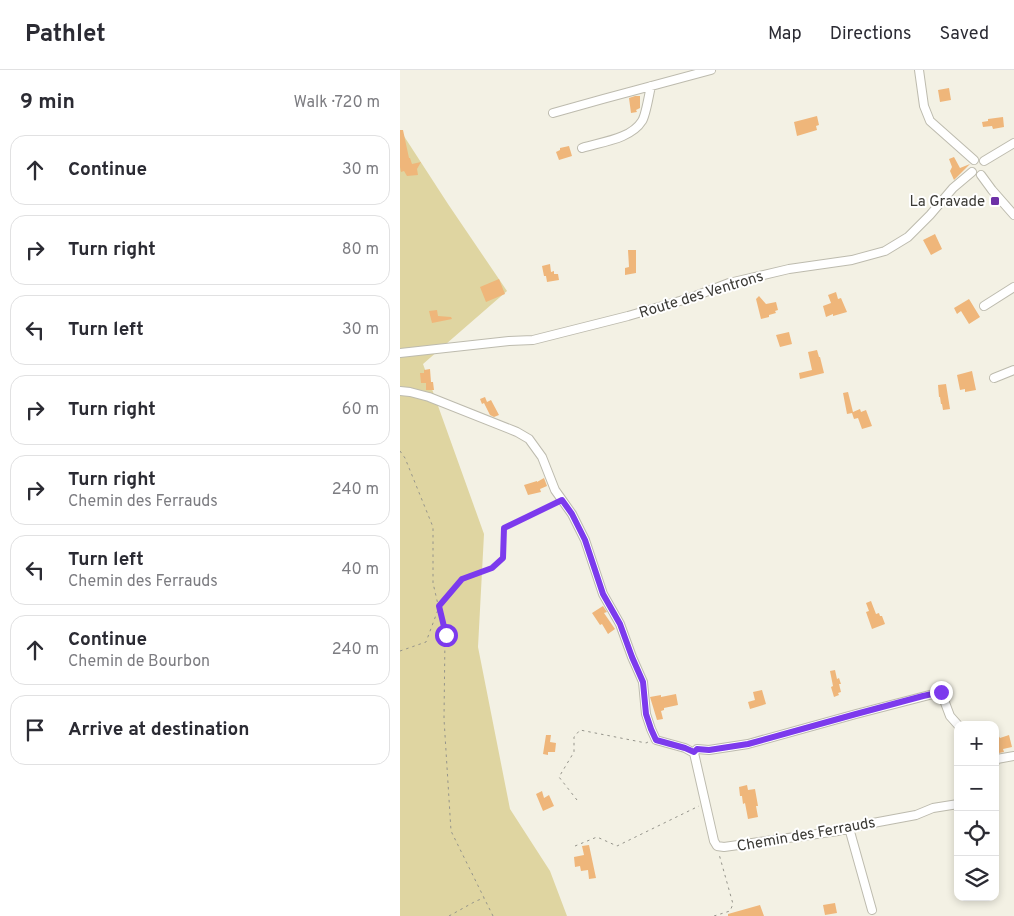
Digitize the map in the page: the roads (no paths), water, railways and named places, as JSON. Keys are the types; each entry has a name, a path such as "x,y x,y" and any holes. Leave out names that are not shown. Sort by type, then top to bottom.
{"street":[{"path":"553,113 710,70"},
{"path":"919,70 924,106 930,121 974,160 984,161 987,169 981,175 975,175 972,172 970,166 974,160"},
{"path":"582,148 627,135 636,127 643,120 651,86"},
{"path":"984,161 1014,143"},
{"name":"Route des Ventrons","path":"400,353 534,340 690,298 729,283 789,269 852,260 885,251 908,237 954,188 972,172"},
{"path":"981,175 1014,215"},
{"path":"984,306 1014,287"},
{"path":"994,378 1014,370"},
{"path":"400,391 429,396 517,432 529,439 542,458 556,490 572,514 585,540 603,594 620,624 643,682 646,714 656,740 694,752 697,749 718,749 748,744 941,692 950,716 954,721"},
{"name":"Chemin des Ferrauds","path":"694,752 714,841 717,846 724,848 838,831 916,815 933,808 954,805"},
{"path":"999,758 1014,756"},
{"path":"849,828 872,910"}],"place":[{"name":"La Gravade","path":"995,201"}]}
